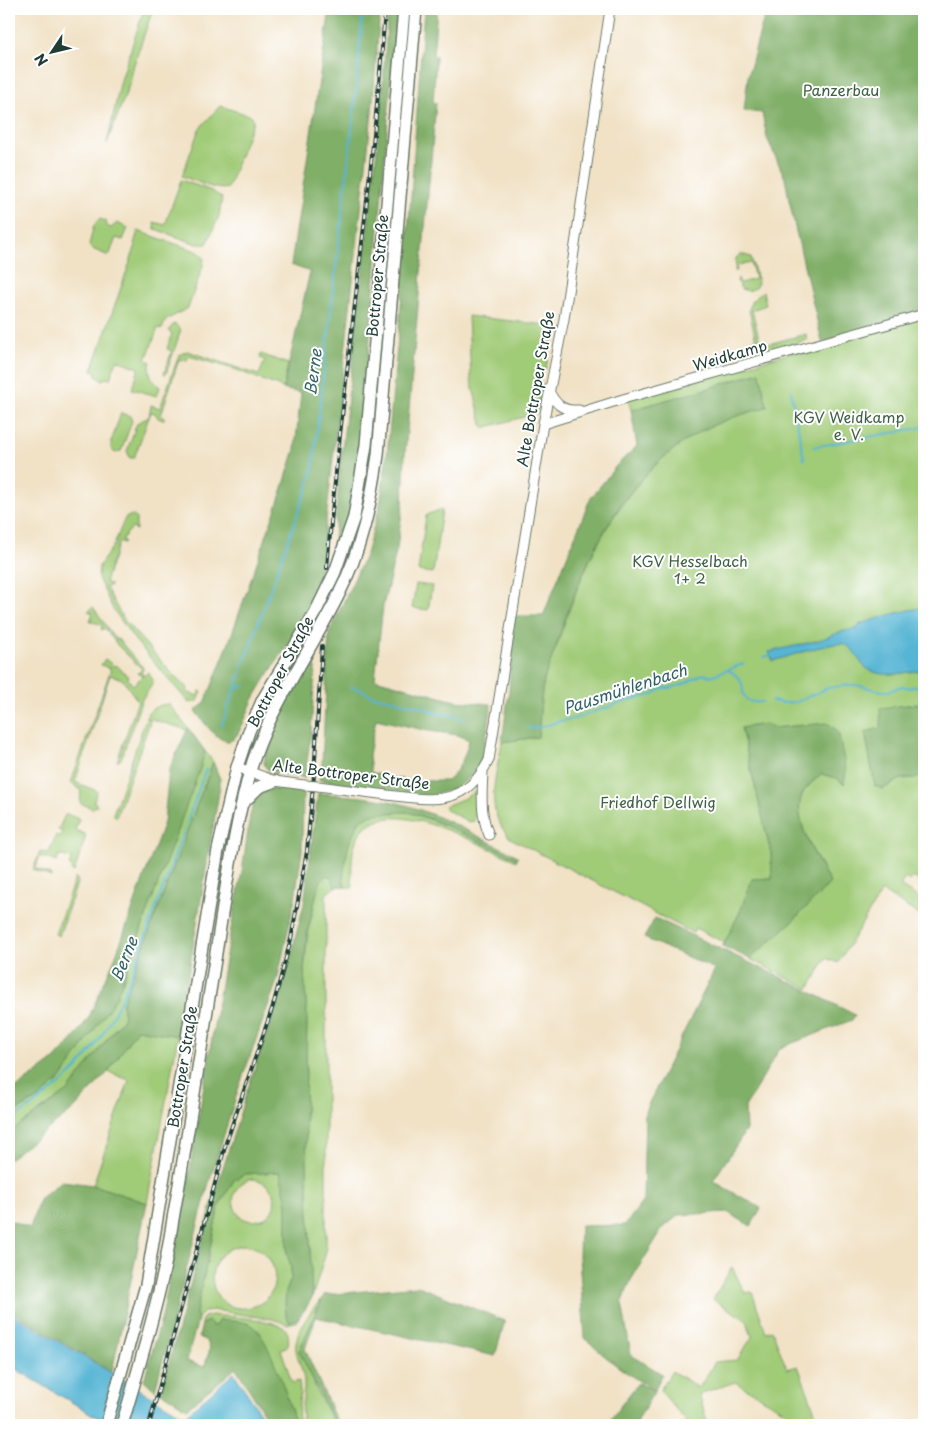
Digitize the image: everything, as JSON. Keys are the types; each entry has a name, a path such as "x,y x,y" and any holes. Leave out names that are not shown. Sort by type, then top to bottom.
{"main road":[{"name":"Bottroper Straße","path":"106,1425 124,1369 146,1285 218,850 237,768 249,731 263,699 316,611 335,572 350,533 360,492 366,445 404,9"},
{"name":"Bottroper Straße","path":"122,1425 162,1282 230,868 250,773 260,743 280,700 346,580 362,535 373,492 383,399 416,9"},
{"path":"243,803 259,787 275,780"}],"street":[{"name":"Alte Bottroper Straße","path":"237,768 275,780 304,785 437,800 457,793 475,782 489,760 543,424 564,319 610,9"},
{"name":"Weidkamp","path":"543,424 623,399 924,314"},
{"path":"550,393 555,402 562,408 568,410 592,409"},
{"name":"Alte Bottroper Straße","path":"483,771 482,807 484,824 489,835"}],"green space":[{"path":"144,9 153,9 131,73 131,80 107,143 121,80"},
{"path":"330,9 380,9 372,112 318,592 296,632 258,691 238,733 232,740 227,741 217,736 195,711 205,703 228,645 295,449 301,393 283,389 310,272 291,265"},
{"path":"388,9 397,9 363,422 352,503 345,530 332,562 341,458 381,114"},
{"path":"408,9 411,9 373,442 371,441"},
{"path":"424,9 437,9 433,55 436,57 433,103 436,103 405,454 403,505 397,548 383,606 375,679 455,701 491,704 483,757 474,773 460,785 442,792 425,795 319,780 322,763 329,633 366,554 380,505 387,455 411,197","holes":["376,719 429,731 458,735 469,740 461,762 447,781 399,779 371,772 369,755"]},
{"name":"Panzerbau","path":"763,9 924,9 924,313 822,342 785,178 767,138 762,113 744,111 748,76 764,17"},
{"path":"220,106 252,116 253,121 228,188 224,189 205,185 182,176 199,129"},
{"path":"181,180 212,191 222,198 219,216 207,244 197,244 155,229 154,222 165,225"},
{"path":"99,219 106,221 107,226 111,228 117,223 128,228 123,240 116,238 109,256 92,249 89,245 94,225"},
{"path":"138,231 199,252 204,258 188,308 166,320 162,329 158,328 146,360 151,362 151,376 160,387 157,396 132,389 139,368 117,360 110,379 105,378 103,380 96,376 96,372 92,370 136,245 134,244"},
{"path":"741,254 751,257 758,283 755,288 749,291 741,289 737,281 738,278 740,283 755,279 751,263 736,266 737,271 735,271 736,258"},
{"path":"763,291 766,305 752,310 761,346 806,334 807,340 759,353 749,310 751,302"},
{"path":"924,315 924,703 905,706 881,728 865,732 875,786 883,789 901,779 924,777 924,855 918,864 924,868 924,884 913,877 910,881 905,878 900,886 924,901 924,918 882,891 838,963 826,958 809,989 750,959 796,918 830,883 802,825 800,801 804,791 821,774 837,778 843,784 802,725 775,728 765,724 741,728 771,853 772,878 752,879 740,912 723,946 724,942 695,928 693,933 510,838 497,816 494,804 495,781 502,742 538,737 544,680 570,607 596,547 630,493 651,469 676,448 703,430 767,406 759,372 631,410 628,399"},
{"path":"468,316 555,326 546,368 537,376 535,386 542,390 535,414 483,428 471,380"},
{"path":"175,324 181,330 166,374 164,374 172,351 167,349 172,333 168,331"},
{"path":"187,351 259,375 265,360 260,358 261,354 288,364 283,388 234,369 189,356 186,361 179,359 161,415 165,418 163,420 158,418 155,413 151,412 134,458 130,458 127,451 137,423 149,417 151,405 160,408 179,355"},
{"path":"760,372 767,407 703,430 675,448 651,469 630,493 596,547 570,607 544,680 538,737 502,742 509,691 514,616 543,616 590,499 617,465 637,446 631,410"},
{"path":"121,413 130,416 132,421 121,451 115,453 111,449 111,442"},
{"path":"442,510 433,573 418,571 426,516"},
{"path":"132,515 136,518 136,530 132,528 122,539 125,542 119,542 105,582 111,585 106,588 124,620 180,682 188,688 187,692 197,696 200,691 202,692 198,701 189,703 134,639 113,609 98,578 99,566 114,545 125,518"},
{"path":"416,584 432,586 428,610 412,608"},
{"path":"93,607 116,640 118,639 144,669 141,672 144,676 148,672 153,680 142,699 121,759 117,761 138,701 122,679 110,675 75,782 97,791 94,801 97,806 92,808 80,803 81,790 71,783 111,669 101,665 105,659 114,666 116,665 128,676 127,678 133,685 142,677 138,673 142,669 118,646 105,628 101,630 102,625 90,621 93,613 88,611"},
{"path":"316,654 311,732 305,778 269,771 264,765 270,737 292,693"},
{"path":"924,703 924,777 901,779 883,789 875,786 865,732 881,728 880,708"},
{"path":"169,704 188,728 187,730 148,718 150,722 116,817 113,814 148,713 157,706"},
{"path":"827,723 838,731 846,770 844,784 837,778 821,774 804,791 800,801 800,813 806,838 830,883 796,918 750,959 723,946 740,912 752,879 772,878 771,853 741,728 765,724 775,728"},
{"path":"188,728 205,751 201,766 116,998 60,1080 39,1098 9,1115 9,1086 15,1089 53,1061 76,1036 89,1017 115,958 164,822 169,770"},
{"path":"205,751 213,762 122,1004 124,1017 68,1091 9,1133 9,1115 39,1098 121,987"},
{"path":"213,762 220,779 220,786 178,1036 137,1029 108,1072 73,1110 9,1159 9,1133 68,1091 124,1017 122,1004"},
{"path":"270,789 303,791 302,851 295,898 277,981 239,1087 208,1186 155,1390 144,1380 162,1317 186,1193 250,816 254,802 262,793"},
{"path":"475,791 478,796 474,821 469,822 445,809 445,806 465,798"},
{"path":"318,793 375,799 409,806 451,823 518,856 517,859 434,820 408,812 372,814 359,821 349,844 343,875 343,881 346,886 335,887 332,878 327,875 319,883 307,933 304,971 307,1017 305,1112 312,1298 300,1315 289,1322 285,1304 286,1291 291,1279 291,1266 287,1254 287,1204 280,1172 245,1174 234,1180 219,1206 196,1313 198,1319 187,1361 204,1367 210,1349 207,1341 199,1337 202,1324 208,1321 212,1326 216,1325 219,1320 250,1324 264,1340 271,1354 296,1425 271,1425 236,1368 187,1408 161,1392 216,1190 247,1091 282,990 304,904"},
{"path":"408,812 450,827 517,859 516,861 465,837 436,826 408,819 383,819 364,828 353,850 353,887 345,887 346,854 355,828 360,821 376,813"},
{"path":"65,815 79,819 75,830 85,834 74,872 71,871 72,867 69,866 72,858 59,855 57,862 39,856 36,869 51,875 51,877 33,870 40,852 49,853 56,835 60,838 62,831 58,830"},
{"path":"327,875 332,877 335,887 326,894 326,1252 312,1298 305,1112 307,1017 304,971 308,932 319,883"},
{"path":"75,878 78,880 59,936 55,934"},
{"path":"655,918 803,988 855,1015 852,1020 780,1048 745,1107 746,1130 713,1181 761,1208 751,1226 727,1212 679,1215 663,1228 631,1280 622,1303 631,1355 662,1374 655,1390 618,1367 585,1338 579,1257 580,1226 625,1225 643,1201 645,1111 715,969 644,938"},
{"path":"137,1029 178,1036 147,1203 93,1185 129,1080 108,1072"},
{"path":"280,1172 287,1202 287,1254 291,1266 291,1279 286,1291 286,1315 293,1321 301,1314 296,1322 287,1324 272,1319 212,1310 204,1312 198,1318 196,1313 219,1206 234,1180 245,1174","holes":["251,1179 267,1185 272,1191 274,1205 267,1217 250,1221 242,1218 237,1212 234,1205 234,1197 236,1190 242,1183","242,1245 256,1248 266,1255 272,1265 275,1276 273,1287 268,1297 258,1305 245,1308 232,1306 222,1300 215,1291 212,1280 219,1258 228,1250"]},
{"path":"62,1181 93,1185 147,1203 112,1372 9,1310 9,1220 30,1228 40,1198"},
{"path":"732,1267 745,1293 752,1292 766,1332 772,1330 787,1369 798,1366 820,1425 795,1425 793,1416 735,1382 699,1394 708,1425 689,1425 660,1390 672,1371 699,1388 715,1362 737,1360 752,1337 747,1321 713,1299"},
{"path":"418,1286 505,1321 495,1356 316,1317 305,1349 338,1425 335,1425 299,1351 324,1295"},
{"path":"321,1300 299,1351 310,1371 316,1390 335,1425 304,1425 302,1409 304,1380 296,1344 300,1330 312,1310"},
{"path":"212,1315 274,1323 287,1331 289,1338 288,1346 281,1349 292,1383 299,1381 300,1425 296,1425 259,1331 232,1322 219,1320 216,1325 212,1326 208,1321 202,1324 201,1321 204,1317"},
{"path":"638,1383 655,1391 635,1425 606,1425"}],"water":[{"path":"924,607 924,670 891,674 875,672 862,664 852,650 844,644 820,647 773,661 769,652 820,640 843,631 857,629 860,624"},
{"path":"9,1312 184,1416 234,1373 268,1425 110,1425 9,1365"}],"waterway":[{"name":"Berne","path":"222,725 312,474 355,104 363,9"},
{"path":"791,391 804,459"},
{"path":"813,447 924,427"},
{"name":"Pausmühlenbach","path":"764,657 771,655"},
{"name":"Pausmühlenbach","path":"528,728 541,727 573,719 626,701 652,695 663,688 684,684 703,674 711,676 743,664"},
{"name":"Pausmühlenbach","path":"728,670 740,680 747,700 762,702"},
{"name":"Pausmühlenbach","path":"772,701 783,703 796,702 828,688 847,685 856,685 882,691 889,691 902,686 910,688 916,686 924,687"},
{"name":"Pausmühlenbach","path":"236,688 245,686"},
{"name":"Pausmühlenbach","path":"351,687 362,690 370,695 423,707 438,714 452,715 465,719"},
{"name":"Berne","path":"9,1122 53,1090 77,1068 91,1051 114,1014 132,974 206,769"}],"railway":[{"path":"327,568 333,498 373,149 385,9"},
{"path":"149,1425 226,1143 273,1006 291,939 307,851 322,646"}],"park label":[{"name":"KGV Weidkamp e. V.","path":"849,426"},
{"name":"KGV Hesselbach 1+ 2","path":"690,570"},
{"name":"Friedhof Dellwig","path":"658,803"}]}
